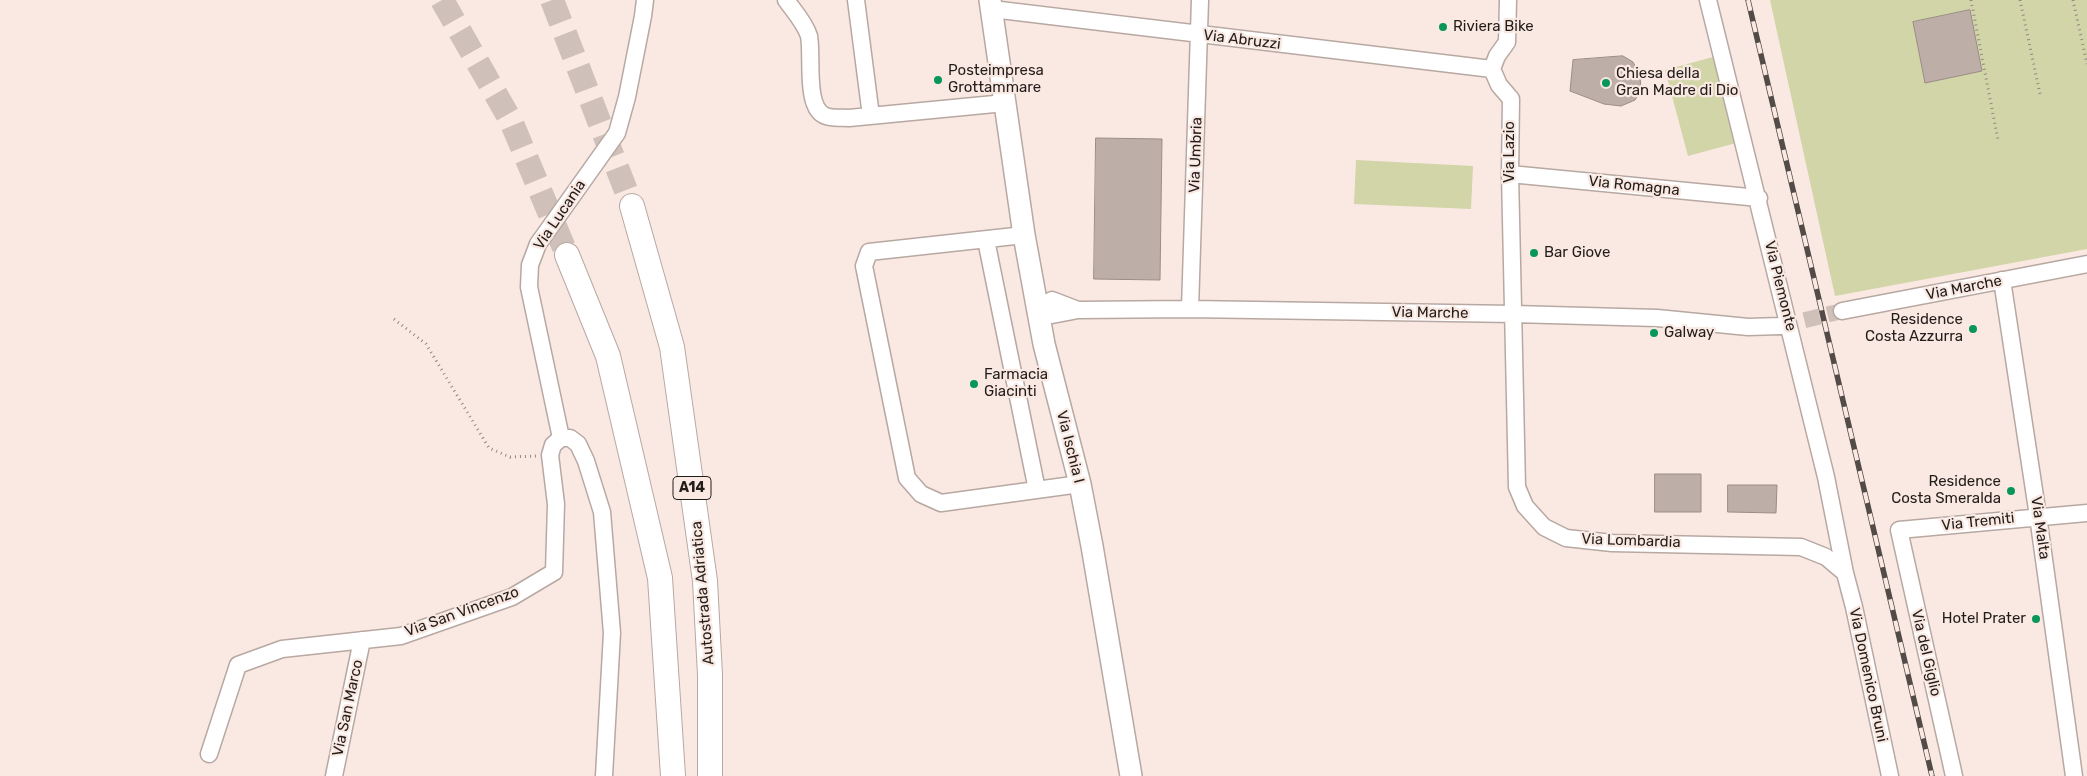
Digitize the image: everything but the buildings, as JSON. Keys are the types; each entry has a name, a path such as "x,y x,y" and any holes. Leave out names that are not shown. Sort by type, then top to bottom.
{"highway":[{"name":"Autostrada Adriatica","path":"632,206 672,347 705,581 710,675 710,776"},
{"path":"566,254 608,356 660,578 673,776"}],"main road":[{"name":"Via Ischia I","path":"991,4 1024,235 1044,344 1080,484 1131,776"}],"street":[{"name":"Via Lucania","path":"561,438 529,287 530,265 538,244 617,133 627,97 645,0"},
{"path":"786,0 800,18 809,36 812,92 816,109 825,116 849,118 1005,103"},
{"path":"856,0 871,116"},
{"name":"Via Umbria","path":"1190,309 1200,0"},
{"path":"1492,69 1497,56 1507,42 1508,0"},
{"name":"Via Piemonte","path":"1708,0 1759,198 1826,477 1845,574"},
{"name":"Via Abruzzi","path":"991,4 1200,35 1492,69"},
{"name":"Via Lazio","path":"1492,69 1498,85 1511,99 1510,174 1514,314"},
{"name":"Via Romagna","path":"1510,174 1759,198"},
{"path":"1024,235 869,252 864,266 907,478 921,494 941,503 1080,484"},
{"path":"986,240 1037,490"},
{"name":"Via Marche","path":"1842,311 2087,264"},
{"name":"Via Malta","path":"2002,280 2038,516 2074,776"},
{"name":"Via Marche","path":"1038,309 1052,315 1078,310 1190,309 1514,314 1656,318 1748,327 1781,326"},
{"name":"Via Lombardia","path":"1514,314 1517,487 1525,506 1544,528 1566,538 1596,542 1801,546 1826,557 1845,574"},
{"path":"550,455 553,445 561,438 570,438 578,444 586,461 602,512 612,633 604,776"},
{"name":"Via San Vincenzo","path":"209,754 238,665 282,649 401,636 512,597 554,572 556,504 550,455"},
{"name":"Via Tremiti","path":"1899,530 2087,513"},
{"name":"Via del Giglio","path":"1899,530 1954,776"},
{"name":"Via Domenico Bruni","path":"1845,574 1854,607 1890,776"},
{"name":"Via San Marco","path":"334,776 362,640"}],"path":[{"path":"1971,0 1998,140"},
{"path":"2020,0 2040,94"},
{"path":"2073,0 2087,64"},
{"path":"394,319 426,344 489,448 510,457 550,455"}],"green space":[{"path":"1770,0 2087,0 2087,249 1835,296"},
{"path":"1713,57 1736,143 1688,156 1665,70"},
{"path":"1356,160 1473,166 1471,209 1354,204"}],"tunnel":[{"path":"442,0 511,121 567,255"},
{"path":"552,0 632,206"},
{"path":"1781,326 1842,311"}],"railway":[{"path":"1748,0 1932,776"}],"place":[{"name":"Riviera Bike","path":"1443,27"},
{"name":"Posteimpresa Grottammare","path":"938,80"},
{"name":"Chiesa della Gran Madre di Dio","path":"1606,83"},
{"name":"Bar Giove","path":"1534,253"},
{"name":"Residence Costa Azzurra","path":"1973,329"},
{"name":"Galway","path":"1654,333"},
{"name":"Farmacia Giacinti","path":"974,384"},
{"name":"Residence Costa Smeralda","path":"2011,491"},
{"name":"Hotel Prater","path":"2036,619"}]}
